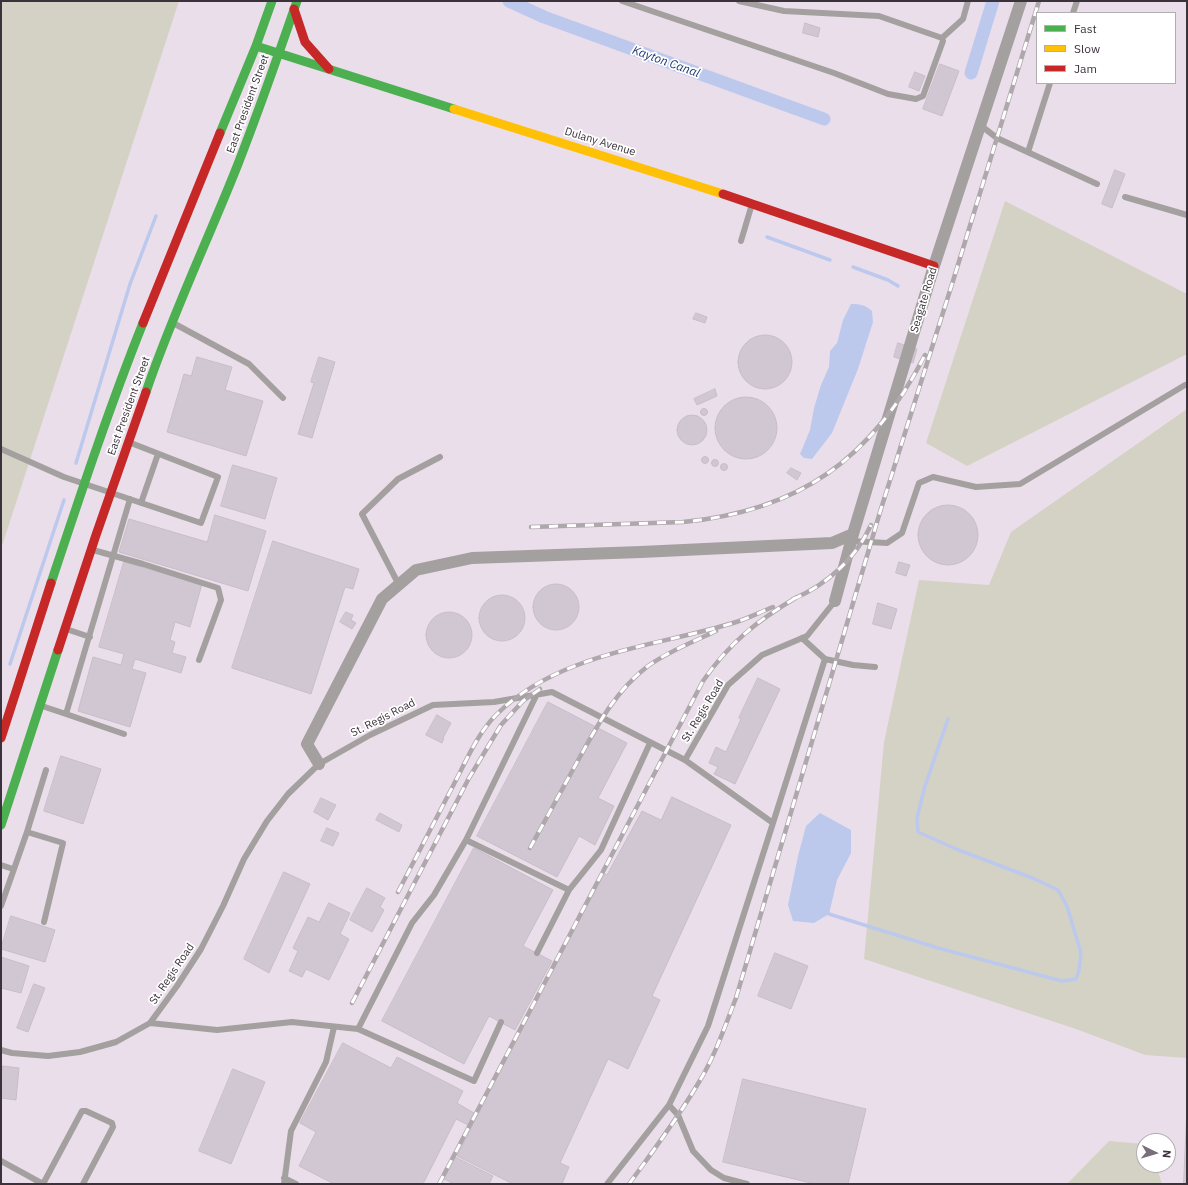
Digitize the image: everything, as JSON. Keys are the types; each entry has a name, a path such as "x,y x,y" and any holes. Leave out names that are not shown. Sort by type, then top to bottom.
{"main road":[{"name":"East President Street","path":"1,738 84,483 126,366 256,46 272,1"},
{"name":"East President Street","path":"1,825 128,442 172,322 238,164 296,5"},
{"path":"296,5 305,42 329,69"},
{"name":"Dulany Avenue","path":"256,46 752,203 934,266"},
{"path":"162,301 186,217"},
{"path":"164,312 172,322"}],"street":[{"name":"Seagate Road","path":"835,602 852,537 934,266 1020,1"},
{"path":"319,764 307,744 382,599 416,570 472,558 832,543 852,537"}],"lane":[{"path":"622,1 834,73 888,94 916,99 923,96 943,41 942,38 963,19 968,1"},
{"path":"739,1 784,11 879,16 942,38"},
{"path":"1073,12 1077,1"},
{"path":"1028,152 1050,84"},
{"path":"980,125 997,138 1097,184"},
{"path":"1125,197 1187,215"},
{"path":"741,241 752,203"},
{"path":"172,322 249,364 283,398"},
{"path":"852,537 887,543 902,533 919,483 934,477 976,487 1020,484 1185,385"},
{"path":"1,449 64,477 201,523 218,477 128,442"},
{"path":"141,503 158,454"},
{"path":"399,585 362,514 398,479 440,457"},
{"path":"66,714 130,500"},
{"path":"92,549 218,588 221,600 199,660"},
{"name":"St. Regis Road","path":"1,1050 12,1053 48,1056 80,1052 116,1042 150,1023 177,986 201,949 223,906 244,859 267,821 288,794 319,764 370,735 433,705 494,702 552,692 685,760 728,685 762,655 807,636 835,602"},
{"path":"66,629 90,637"},
{"path":"802,638 825,658 853,666 875,667"},
{"path":"607,1184 669,1105 708,1026 825,658"},
{"path":"358,1029 412,923 434,894 466,840 537,694"},
{"path":"40,706 124,734"},
{"path":"537,953 569,890 601,850 650,743"},
{"path":"685,760 773,823"},
{"path":"1,906 27,832 46,770"},
{"path":"27,832 63,842 44,922"},
{"path":"466,840 569,890"},
{"path":"1,865 13,869"},
{"path":"150,1023 217,1030 292,1022 358,1029 474,1081 501,1022"},
{"path":"296,1184 284,1181 291,1131 326,1062 334,1027"},
{"path":"669,1105 678,1115 694,1151 711,1170 724,1178 747,1184"},
{"path":"1,1161 43,1184 82,1111 86,1111 112,1123 113,1127 83,1184"}],"shaded area":[{"path":"1,1 179,1 1,549"},
{"path":"1005,201 1187,294 1187,354 967,466 926,443"},
{"path":"1187,409 1187,1058 1145,1055 1076,1029 864,959 884,742 919,580 989,585 1011,532"},
{"path":"1109,1141 1136,1143 1136,1173 1159,1173 1162,1184 1067,1184"}],"water":[{"path":"851,304 863,305 870,309 872,311 873,322 858,369 832,433 812,459 804,458 800,454 810,430 814,408 821,385 829,367 830,351 837,343 843,320"},
{"path":"820,813 851,830 851,853 837,880 829,914 814,923 793,921 788,905 798,856 806,826"}],"building":[{"path":"805,23 820,28 818,37 803,33"},
{"path":"940,64 959,71 942,116 923,109"},
{"path":"915,72 925,76 919,91 909,87"},
{"path":"1115,170 1125,174 1112,208 1102,204"},
{"path":"696,313 707,317 705,323 693,319"},
{"path":"760,335 770,335 780,339 788,347 792,357 792,367 788,377 780,385 770,389 760,389 750,385 742,377 738,367 738,357 742,347 750,339"},
{"path":"898,343 917,349 913,363 894,357"},
{"path":"197,357 232,367 225,390 263,401 246,456 167,432 184,374 191,376"},
{"path":"319,357 335,362 312,438 298,434 314,383 311,382"},
{"path":"715,389 717,396 697,405 694,399"},
{"path":"746,397 758,399 768,406 775,416 777,428 775,440 768,450 758,457 746,459 734,457 724,450 717,440 715,428 717,416 724,406 734,399"},
{"path":"704,409 707,412 704,415 701,412"},
{"path":"692,415 702,420 707,430 702,440 692,445 682,440 677,430 682,420"},
{"path":"705,456 708,457 708,463 705,464 702,463 701,460 702,457"},
{"path":"715,459 718,460 718,466 715,467 712,466 711,463 712,460"},
{"path":"724,463 727,464 727,470 724,471 721,470 720,467 721,464"},
{"path":"233,465 277,478 265,519 221,506"},
{"path":"791,468 801,473 797,480 787,473"},
{"path":"942,505 954,505 965,510 973,518 978,529 976,547 965,560 954,565 942,565 931,560 923,552 918,541 918,529 923,518 931,510"},
{"path":"215,515 266,531 248,591 119,552 129,519 207,542"},
{"path":"273,541 359,569 353,589 345,587 311,694 232,668"},
{"path":"124,562 202,584 190,627 175,622 170,640 175,642 172,653 186,657 181,673 135,659 132,669 146,673 130,727 78,711 93,657 121,665 124,654 99,647"},
{"path":"899,562 910,565 906,576 896,573"},
{"path":"551,584 561,584 569,588 575,594 579,602 579,612 575,620 569,626 561,630 551,630 543,626 537,620 533,612 533,602 537,594 543,588"},
{"path":"497,595 507,595 515,599 521,605 525,613 525,623 521,631 515,637 507,641 497,641 489,637 483,631 479,623 479,613 483,605 489,599"},
{"path":"878,603 897,609 891,629 873,624"},
{"path":"346,612 353,615 351,620 356,623 352,629 340,622"},
{"path":"444,612 454,612 462,616 468,622 472,630 472,640 468,648 462,654 454,658 444,658 436,654 430,648 426,640 426,630 430,622 436,616"},
{"path":"758,678 780,689 735,784 714,774 718,767 709,763 716,747 726,752 741,719 739,718"},
{"path":"548,702 627,743 598,798 614,806 595,845 579,836 557,877 477,836"},
{"path":"437,715 451,723 442,743 426,735"},
{"path":"61,756 101,769 83,824 44,811"},
{"path":"672,797 731,825 652,996 660,1000 628,1069 608,1059 560,1163 569,1167 562,1184 513,1184 457,1156 603,873 607,875 642,811 661,820"},
{"path":"321,798 336,805 328,820 314,812"},
{"path":"380,813 402,825 399,832 376,820"},
{"path":"327,828 339,833 333,846 321,841"},
{"path":"474,848 553,890 523,946 552,961 515,1030 489,1016 464,1064 382,1021"},
{"path":"284,872 310,884 269,973 244,959"},
{"path":"367,888 385,898 380,907 384,910 372,932 350,920"},
{"path":"329,903 350,913 340,934 349,939 329,980 306,969 302,977 289,971 298,951 293,948 308,917 319,922"},
{"path":"11,916 55,930 45,962 1,949"},
{"path":"775,953 808,966 791,1009 758,996"},
{"path":"1,957 29,966 21,993 1,988"},
{"path":"34,984 45,988 28,1032 17,1028"},
{"path":"343,1043 391,1068 397,1057 463,1091 457,1103 474,1113 468,1125 456,1119 423,1184 334,1184 299,1166 316,1132 300,1123"},
{"path":"3,1066 19,1068 16,1100 1,1098"},
{"path":"233,1069 265,1082 231,1164 199,1151"},
{"path":"743,1079 866,1109 848,1184 815,1184 723,1162"},
{"path":"1187,1107 1187,1184 1184,1184"},
{"path":"455,1157 493,1176 489,1184 454,1184 444,1179"}],"waterway":[{"name":"Kayton Canal","path":"509,1 544,17 824,119"},
{"path":"971,73 993,1"},
{"path":"76,463 130,284 156,216"},
{"path":"767,237 830,260"},
{"path":"853,267 888,280 898,286"},
{"path":"10,664 64,500"},
{"path":"829,914 938,948 1062,981 1076,979 1079,970 1081,953 1067,906 1058,890 1035,879 956,849 918,832 917,818 925,786 948,719"}],"railway":[{"path":"629,1184 674,1121 705,1072 736,998 880,512 1039,1"},
{"path":"531,527 683,522 725,516 762,506 797,492 828,473 856,451 881,423 904,392 925,355"},
{"path":"793,599 817,586 839,569 857,549 871,525"},
{"path":"439,1184 703,681 723,655 745,633 797,597"},
{"path":"398,892 478,738 496,715 521,694 548,678 577,665 640,646 733,623 773,607"},
{"path":"530,848 598,725 615,699 625,687 636,676 656,661 673,651 716,631"},
{"path":"352,1003 469,778 501,725 523,701 540,689"}],"traffic: fast":[{"path":"220,133 256,46 272,1"},
{"path":"146,392 156,363 238,164 297,1"},
{"path":"256,46 454,109"},
{"path":"51,583 84,485 130,355 143,323"},
{"path":"1,825 58,650"}],"traffic: slow":[{"path":"454,109 723,194"}],"traffic: jam":[{"path":"294,9 305,42 329,69"},
{"path":"143,323 220,133"},
{"path":"723,194 934,266"},
{"path":"58,650 146,392"},
{"path":"1,738 51,583"}]}
